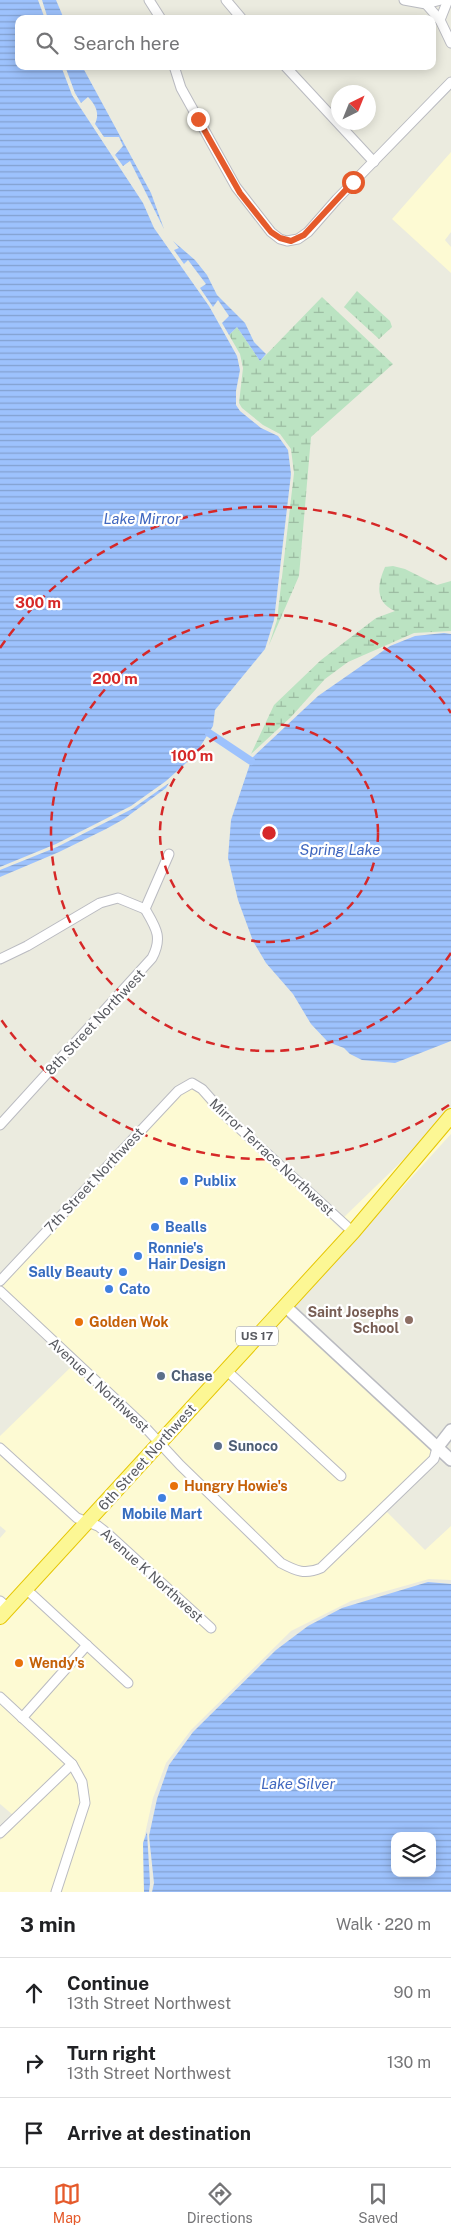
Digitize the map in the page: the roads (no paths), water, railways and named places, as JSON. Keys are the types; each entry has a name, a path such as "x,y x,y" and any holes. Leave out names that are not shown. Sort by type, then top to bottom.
{"highway":[{"name":"6th Street Northwest","path":"3,1609 26,1589 353,1232 451,1116"}],"street":[{"path":"149,0 158,15"},
{"path":"226,0 239,15"},
{"path":"404,0 426,4 441,0"},
{"path":"440,20 448,0"},
{"path":"426,4 436,15"},
{"path":"436,15 451,43"},
{"path":"175,70 181,88 236,186 271,232 280,238 291,241 304,235 451,82"},
{"path":"289,70 374,162"},
{"path":"0,958 27,946 100,903 118,898 145,909 169,854"},
{"name":"8th Street Northwest","path":"0,1125 152,958 158,941 158,930 145,909"},
{"name":"Mirror Terrace Northwest","path":"192,1083 202,1089 226,1116 353,1232"},
{"name":"7th Street Northwest","path":"0,1282 178,1091 192,1083"},
{"name":"Avenue L Northwest","path":"0,1292 143,1425 180,1466 281,1563 298,1572 312,1572 321,1568 434,1458 437,1448"},
{"path":"285,1306 451,1460"},
{"path":"226,1370 341,1476"},
{"path":"437,1448 451,1430"},
{"name":"Avenue K Northwest","path":"0,1448 77,1518 98,1526 119,1543 211,1628"},
{"path":"26,1589 128,1683"},
{"path":"22,1718 87,1645"},
{"path":"0,1698 72,1764 82,1782 85,1801 56,1892"},
{"path":"0,1833 72,1764"}],"water":[{"name":"Lake Mirror","path":"0,0 38,0 44,15 15,15 15,70 63,70 72,95 143,203 154,228 209,306 237,356 240,370 236,391 236,405 240,411 261,428 278,436 288,450 291,474 274,620 265,649 215,710 213,726 195,755 166,781 131,806 56,844 0,867"},
{"path":"42,0 56,0 62,15 47,15"},
{"path":"66,70 84,70 151,193 164,229 130,161 123,166 115,155 123,146 119,137 104,137 95,124 97,113 95,106 88,97 81,103"},
{"path":"173,241 195,260 207,275 217,295 245,323 254,342 266,354 260,361 237,327 229,335 222,323 229,316 218,300 213,307 200,288 206,284 188,260 184,264 174,250 179,248"},
{"name":"Spring Lake","path":"451,634 451,1041 395,1063 362,1060 350,1054 344,1048 328,1042 311,1024 293,994 266,963 253,941 238,900 228,858 231,820 252,758 318,696 390,646 415,636"},
{"path":"169,783 166,788 124,819 59,852 0,877 0,870 57,847 132,809"},
{"name":"Lake Silver","path":"428,1582 451,1584 451,1892 152,1892 154,1883 149,1836 157,1799 169,1765 193,1732 276,1650 308,1626 342,1608"},
{"path":"147,1832 150,1883 149,1892 144,1892 143,1843"}],"waterway":[{"path":"209,733 251,761"}],"place":[{"name":"Publix","path":"184,1181"},
{"name":"Bealls","path":"155,1227"},
{"name":"Ronnie's Hair Design","path":"138,1256"},
{"name":"Sally Beauty","path":"123,1272"},
{"name":"Cato","path":"109,1289"},
{"name":"Saint Josephs School","path":"409,1320"},
{"name":"Golden Wok","path":"79,1322"},
{"name":"Chase","path":"161,1376"},
{"name":"Sunoco","path":"218,1446"},
{"name":"Hungry Howie's","path":"174,1486"},
{"name":"Mobile Mart","path":"162,1498"},
{"name":"Wendy's","path":"19,1663"}]}
